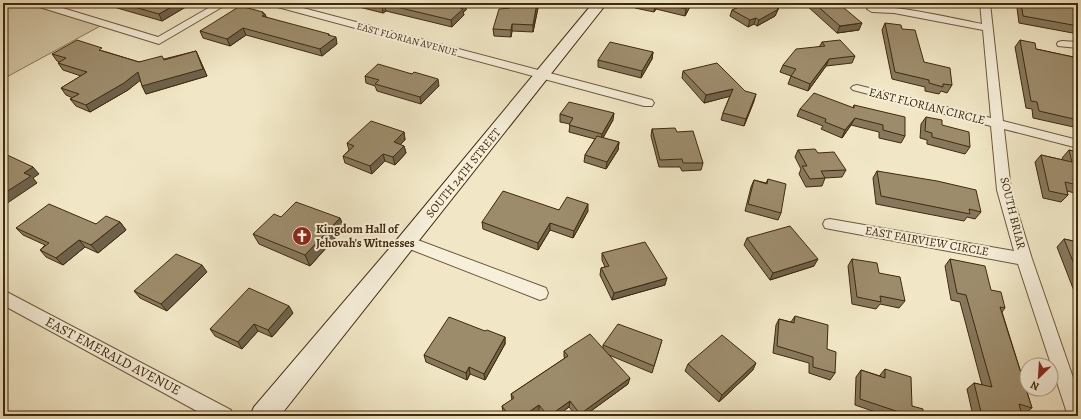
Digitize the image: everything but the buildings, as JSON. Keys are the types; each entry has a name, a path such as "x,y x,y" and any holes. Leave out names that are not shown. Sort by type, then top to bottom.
{"street":[{"path":"36,3 159,41 224,3"},
{"name":"EAST FLORIAN AVENUE","path":"273,3 542,75"},
{"name":"SOUTH 24TH STREET","path":"263,416 407,242 600,3"},
{"name":"SOUTH BRIAR","path":"985,3 1004,190 1024,259 1077,416"},
{"path":"872,9 894,10 988,28"},
{"path":"1062,44 1078,45"},
{"path":"542,75 648,104"},
{"name":"EAST FLORIAN CIRCLE","path":"857,88 998,124"},
{"path":"998,124 1078,144"},
{"name":"EAST FAIRVIEW CIRCLE","path":"830,224 1024,259"},
{"path":"407,242 540,293"},
{"name":"EAST EMERALD AVENUE","path":"3,297 224,416"}],"shaded area":[{"path":"3,3 36,3 104,24 3,79"}],"place":[{"name":"Kingdom Hall of Jehovah's Witnesses","path":"302,236"}]}
